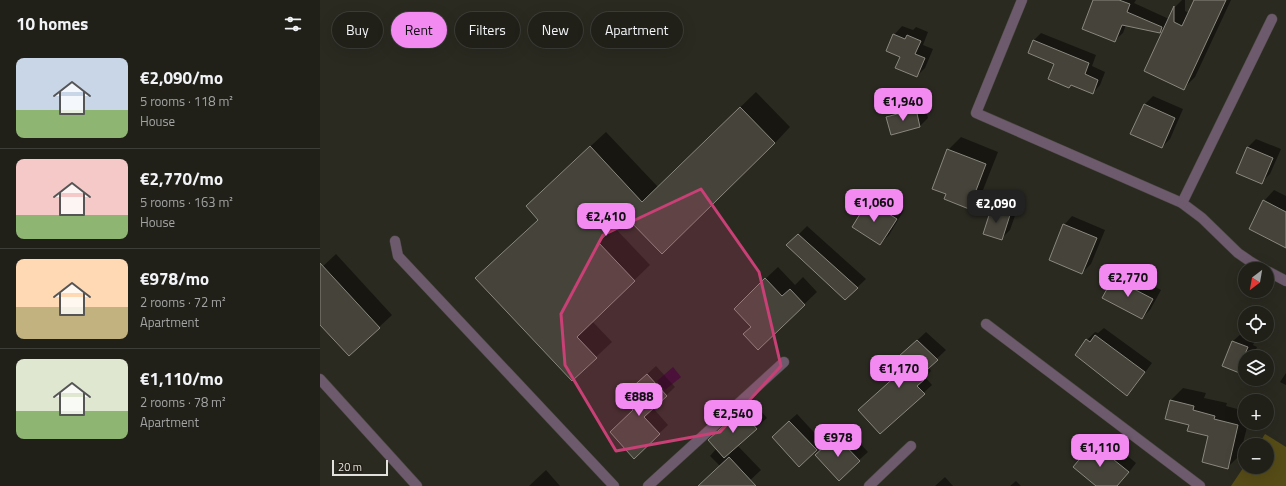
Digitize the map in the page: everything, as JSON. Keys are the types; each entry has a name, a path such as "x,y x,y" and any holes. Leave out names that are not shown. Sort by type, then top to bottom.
{"lane":[{"path":"1022,0 976,113 1182,203 1202,218 1238,253 1251,262"},
{"path":"1182,203 1272,20"},
{"path":"395,241 398,256 614,486"},
{"path":"1274,275 1286,281"},
{"path":"986,324 1200,486"},
{"path":"648,486 784,362"},
{"path":"320,378 417,486"},
{"path":"869,486 912,446"}],"highlighted area":[{"path":"701,189 759,272 781,366 720,432 616,451 565,365 561,314 603,235"}],"shaded area":[{"path":"673,367 681,377 665,390 657,381"},
{"path":"1265,434 1271,438 1262,438"},
{"path":"1274,440 1286,447 1286,486 1231,486 1239,474 1274,474"}],"building":[{"path":"1093,0 1119,0 1130,4 1127,12 1162,27 1160,33 1122,25 1115,42 1082,29"},
{"path":"1194,0 1226,0 1184,90 1144,71 1174,6 1174,22 1182,26"},
{"path":"893,34 905,39 907,35 921,41 915,54 925,58 917,77 895,68 900,57 886,51"},
{"path":"1033,40 1089,63 1085,74 1098,80 1093,94 1071,85 1069,88 1048,79 1054,64 1028,53"},
{"path":"1144,104 1175,118 1162,148 1130,134"},
{"path":"740,107 775,143 662,254 626,217 598,242 635,281 577,337 597,358 572,381 475,278 538,220 526,206 590,146 642,202"},
{"path":"916,109 920,127 891,135 886,117"},
{"path":"1247,147 1273,158 1262,184 1236,173"},
{"path":"947,149 986,164 969,209 944,199 946,194 932,189"},
{"path":"1263,200 1286,212 1286,248 1249,229"},
{"path":"868,201 897,219 880,245 852,227"},
{"path":"991,209 1010,215 1002,240 983,234"},
{"path":"1063,224 1097,238 1082,274 1049,260"},
{"path":"798,234 858,288 845,300 786,245"},
{"path":"320,263 380,328 349,356 320,325"},
{"path":"765,278 782,296 790,289 805,305 758,350 743,334 751,327 734,309"},
{"path":"1113,278 1153,299 1142,319 1102,298"},
{"path":"1095,335 1145,372 1127,396 1075,355 1086,339 1090,342"},
{"path":"917,340 938,360 920,376 924,380 917,386 925,394 880,434 858,410 907,366 899,356"},
{"path":"1232,341 1248,347 1247,350 1238,350 1238,372 1222,366"},
{"path":"647,374 667,396 644,417 660,434 634,459 610,432 633,410 621,397"},
{"path":"1170,400 1194,406 1193,410 1215,416 1214,419 1238,425 1228,469 1202,462 1208,436 1187,431 1189,425 1165,419"},
{"path":"741,410 757,429 724,458 708,440"},
{"path":"789,421 817,450 799,467 772,437"},
{"path":"836,436 860,461 839,481 815,455"},
{"path":"1093,443 1129,472 1117,486 1096,486 1073,467"},
{"path":"729,457 756,486 698,486"}]}
